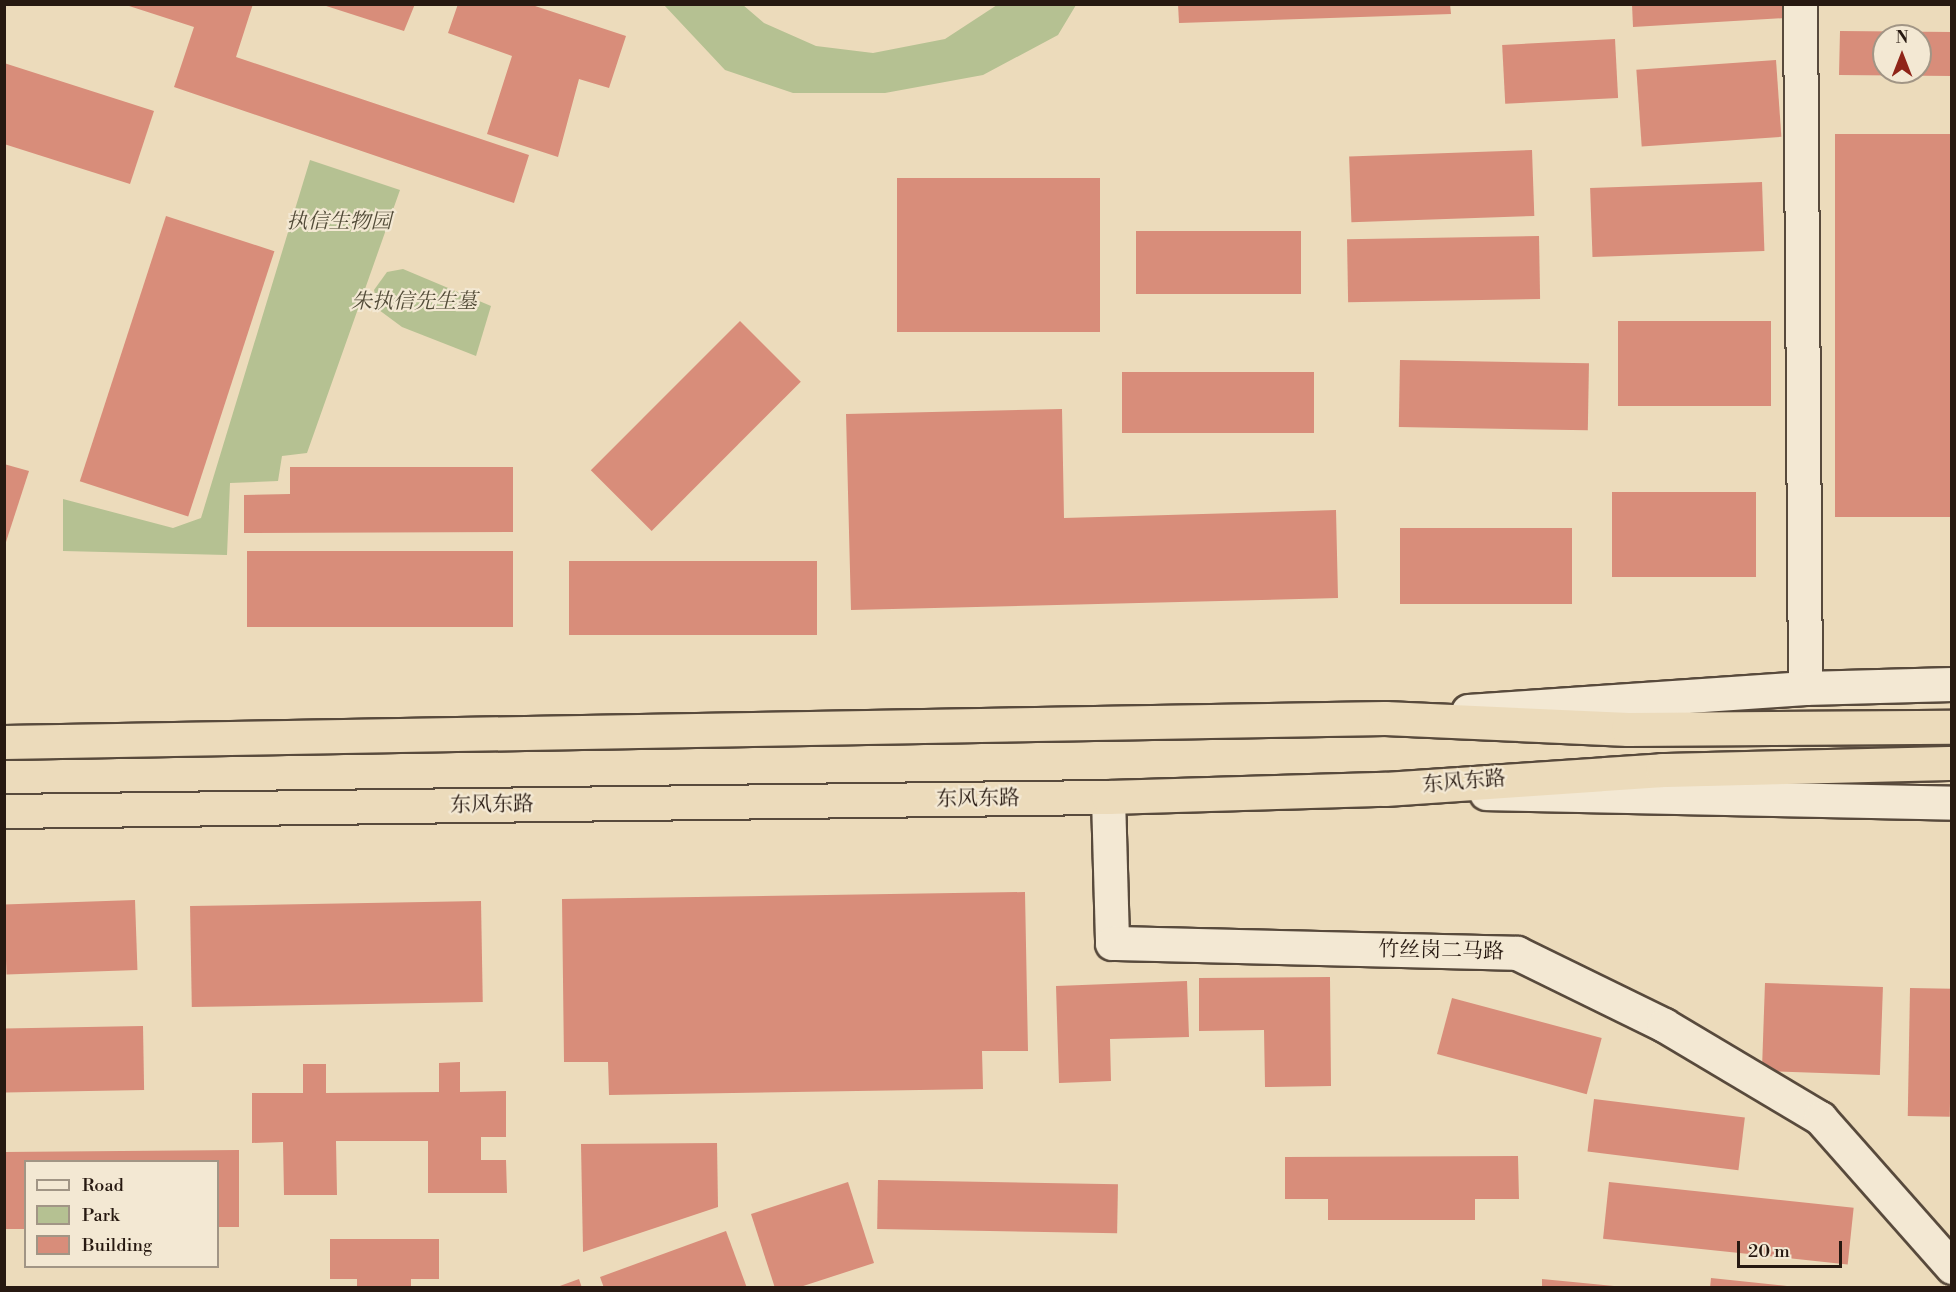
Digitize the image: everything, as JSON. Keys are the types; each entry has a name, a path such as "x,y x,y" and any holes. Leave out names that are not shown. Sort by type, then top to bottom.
{"highway":[{"path":"4,742 1385,718 1628,729 1952,727"},
{"name":"东风东路","path":"4,811 1108,797 1385,789 1565,774 1952,763"}],"street":[{"path":"1800,4 1805,688"},
{"path":"1385,718 1805,688 1952,684"},
{"path":"1385,789 1746,802 1952,803"},
{"name":"竹丝岗二马路","path":"1108,797 1112,943 1517,953 1664,1025 1820,1118 1952,1267"}],"green space":[{"path":"664,5 743,5 764,23 816,46 873,53 945,39 997,5 1076,5 1058,35 983,75 885,93 793,93 725,70"},
{"name":"执信生物园","path":"310,160 400,190 307,453 282,456 278,481 230,483 227,555 63,551 63,499 173,528 201,518"},
{"name":"朱执信先生墓","path":"403,269 491,306 476,356 402,327 379,310 374,290 387,272"}],"building":[{"path":"253,4 236,57 529,155 514,203 174,87 194,27 126,5"},
{"path":"320,4 415,4 404,31"},
{"path":"458,4 529,4 626,36 609,88 579,79 558,157 487,134 512,56 448,33"},
{"path":"1178,4 1450,4 1451,14 1179,23"},
{"path":"1632,4 1784,4 1785,18 1633,27"},
{"path":"1840,31 1872,31 1872,75 1839,75"},
{"path":"1932,32 1952,32 1952,76 1932,76"},
{"path":"1615,39 1618,98 1505,104 1502,45"},
{"path":"1776,60 1781,137 1642,147 1636,70"},
{"path":"4,63 154,111 130,184 4,144"},
{"path":"1835,134 1952,134 1952,517 1835,517"},
{"path":"1532,150 1534,216 1351,222 1349,156"},
{"path":"897,178 1100,178 1100,332 897,332"},
{"path":"1762,182 1764,251 1593,257 1590,188"},
{"path":"166,216 274,251 188,517 80,481"},
{"path":"1136,231 1301,231 1301,294 1136,294"},
{"path":"1539,236 1540,299 1348,302 1347,239"},
{"path":"740,321 801,382 652,531 591,470"},
{"path":"1618,321 1771,321 1771,406 1618,406"},
{"path":"1400,360 1589,363 1588,430 1399,427"},
{"path":"1122,372 1314,372 1314,433 1122,433"},
{"path":"1062,409 1064,518 1336,510 1338,598 851,610 846,414"},
{"path":"4,464 29,471 5,545 4,545"},
{"path":"290,467 513,467 513,532 244,533 244,495 290,494"},
{"path":"1612,492 1756,492 1756,577 1612,577"},
{"path":"1400,528 1572,528 1572,604 1400,604"},
{"path":"247,551 513,551 513,627 247,627"},
{"path":"569,561 817,561 817,635 569,635"},
{"path":"1025,892 1028,1051 982,1051 983,1089 609,1095 608,1062 564,1062 562,899"},
{"path":"135,900 137,970 7,975 4,905"},
{"path":"481,901 483,1002 192,1007 190,906"},
{"path":"1330,977 1331,1086 1265,1087 1264,1030 1199,1031 1199,978"},
{"path":"1187,981 1189,1037 1110,1039 1111,1081 1059,1083 1056,986"},
{"path":"1765,983 1883,987 1880,1075 1762,1071"},
{"path":"1910,988 1952,989 1950,1117 1908,1116"},
{"path":"1452,998 1602,1038 1587,1094 1437,1054"},
{"path":"143,1026 144,1090 5,1092 4,1028"},
{"path":"460,1062 460,1092 506,1091 506,1137 481,1137 481,1160 506,1160 507,1193 428,1193 428,1141 336,1141 337,1195 284,1195 283,1142 252,1143 252,1093 303,1093 303,1064 326,1064 326,1093 439,1092 439,1063"},
{"path":"1594,1099 1745,1118 1738,1170 1588,1152"},
{"path":"717,1143 718,1207 583,1252 581,1144"},
{"path":"239,1150 239,1227 219,1227 219,1160 24,1160 24,1229 4,1229 4,1152"},
{"path":"1518,1156 1519,1199 1475,1199 1475,1220 1328,1220 1328,1199 1285,1199 1285,1157"},
{"path":"878,1180 1118,1184 1117,1233 877,1229"},
{"path":"848,1182 874,1263 797,1288 775,1288 751,1214"},
{"path":"1609,1182 1854,1208 1848,1264 1603,1239"},
{"path":"726,1231 747,1288 604,1288 600,1277"},
{"path":"330,1239 439,1239 439,1279 411,1279 411,1288 357,1288 357,1279 330,1279"},
{"path":"1711,1278 1787,1286 1787,1288 1710,1288"},
{"path":"579,1279 582,1288 557,1287"},
{"path":"1542,1279 1614,1286 1614,1288 1542,1288"}]}
